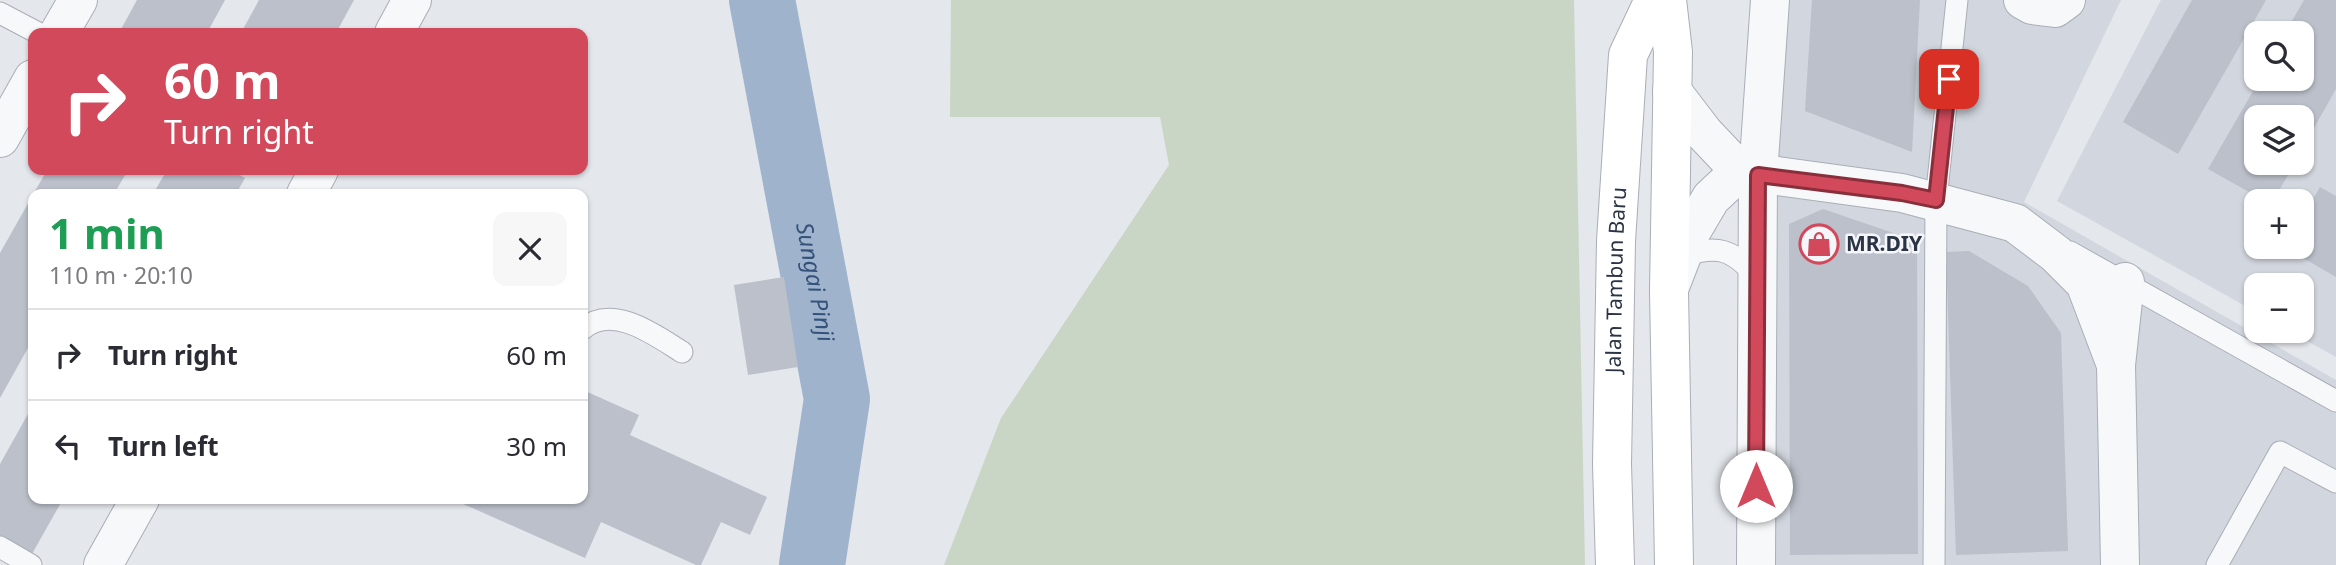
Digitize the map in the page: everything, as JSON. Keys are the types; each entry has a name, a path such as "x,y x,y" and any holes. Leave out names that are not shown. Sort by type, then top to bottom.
{"main road":[{"name":"Jalan Tambun Baru","path":"1615,565 1612,464 1616,241 1628,55 1654,0"},
{"path":"1667,0 1674,52 1674,565"}],"street":[{"path":"62,28 78,0"},
{"path":"397,28 412,0"},
{"path":"1756,565 1757,277 1749,173 1770,0"},
{"path":"2024,0 2032,5 2055,8 2066,0"},
{"path":"0,138 28,88"},
{"path":"1672,91 1703,133 1749,173 1902,193 2015,223 2056,254 2085,283 2116,365"},
{"path":"1675,273 1691,232 1711,198 1749,173"},
{"path":"2120,565 2116,365 2125,282"},
{"path":"103,565 137,504"}],"lane":[{"path":"1934,565 1936,200 1957,0"},
{"path":"0,13 28,28"},
{"path":"2015,223 2336,401"},
{"path":"1675,273 1707,248 1727,253 1744,263 1757,277"},
{"path":"588,325 604,318 642,327 681,352"},
{"path":"2203,565 2217,565 2280,452 2336,482"},
{"path":"0,547 31,565"}],"shaded area":[{"path":"1775,0 2121,0 2024,202 2244,328 2244,343 2271,343 2336,380 2336,565 1756,565"},
{"path":"2161,0 2336,0 2336,357 2311,343 2314,343 2314,273 2244,273 2244,305 2057,201"}],"green space":[{"path":"951,0 1574,0 1585,565 944,565 1001,418 1169,165 1160,117 950,117"}],"building":[{"path":"137,0 225,0 210,28 122,28"},
{"path":"259,0 354,0 339,28 244,28"},
{"path":"1812,0 1920,0 1912,152 1805,111"},
{"path":"2192,0 2266,0 2254,21 2244,21 2244,38 2178,154 2123,122"},
{"path":"2304,0 2336,0 2336,89 2314,128 2314,105 2245,105 2253,91 2314,91 2314,21 2292,21"},
{"path":"2244,107 2244,175 2288,175 2280,189 2244,189 2208,169"},
{"path":"44,175 125,175 117,189 36,189"},
{"path":"164,175 239,175 245,178 239,189 156,189"},
{"path":"2320,187 2336,196 2336,277 2305,259 2314,259 2314,197"},
{"path":"28,204 28,348 0,398 0,253"},
{"path":"1823,209 1917,241 1918,554 1790,555 1789,224"},
{"path":"1969,251 2028,286 2061,333 2068,551 1956,555 1946,252"},
{"path":"784,277 798,367 748,375 734,285"},
{"path":"588,392 639,415 630,435 767,497 750,535 721,522 701,565 601,522 585,558 463,504 588,504"},
{"path":"28,414 28,504 60,504 28,561 0,545 0,464"}],"waterway":[{"name":"Sungai Pinji","path":"762,0 837,399 812,565"}],"place":[{"name":"MR.DIY","path":"1819,244"}],"route":[{"path":"1756,486 1758,175 1902,193 1936,200 1949,79"}]}
